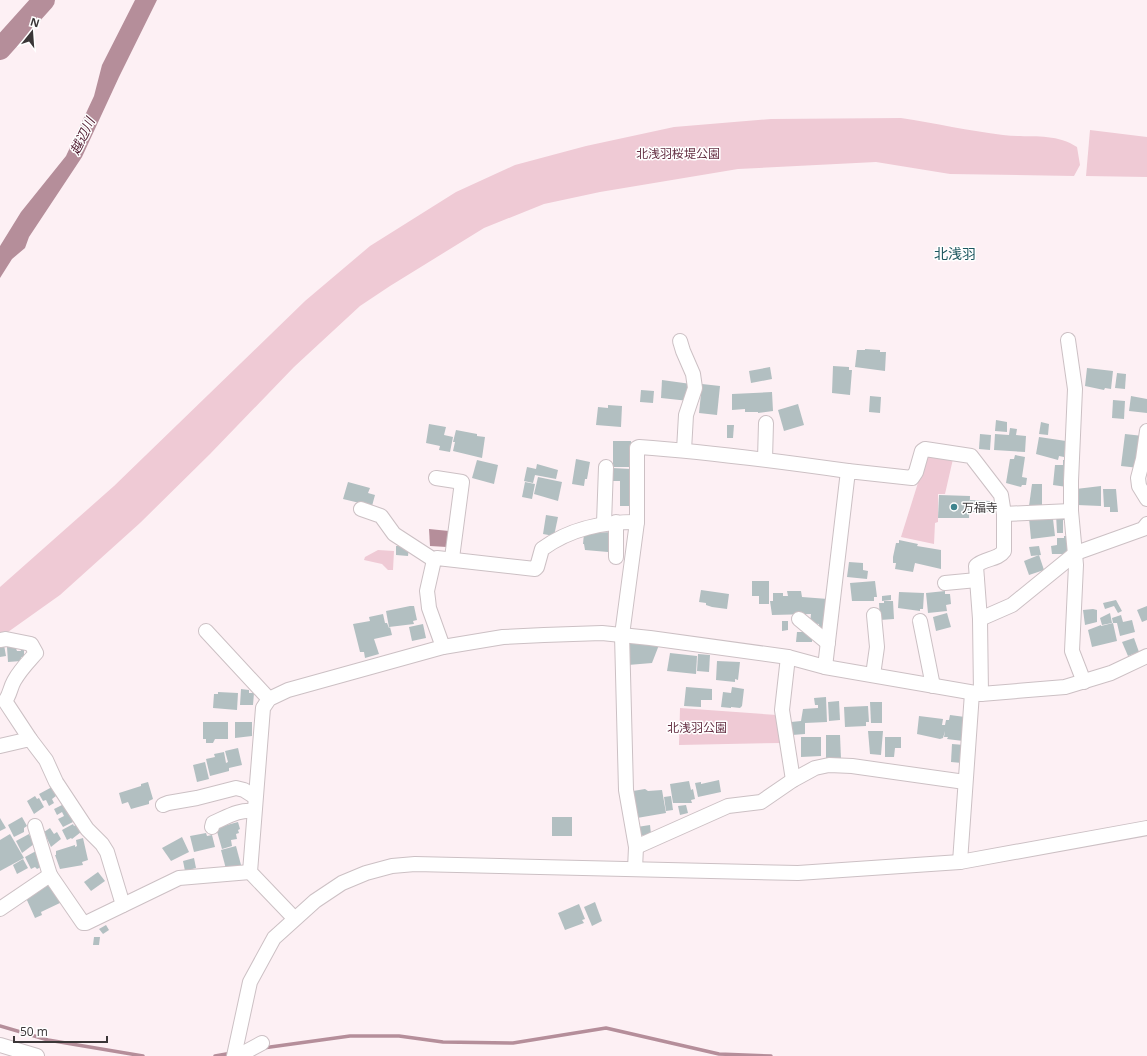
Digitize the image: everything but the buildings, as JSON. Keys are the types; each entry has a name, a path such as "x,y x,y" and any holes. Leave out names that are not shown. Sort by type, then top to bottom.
{"street":[{"path":"680,340 693,374 695,388 686,415 684,450"},
{"path":"1068,340 1075,389 1071,511 1076,553 1072,651 1084,682"},
{"path":"765,459 766,423"},
{"path":"1147,431 1143,459 1138,478 1139,486 1147,499"},
{"path":"635,869 636,847 626,790 622,636 637,522 639,447 684,450 765,459 848,471 912,478 916,472 922,451 925,449 970,456 1001,495 1004,514 1004,552 1002,555 980,561 976,566 980,619 976,693 965,782 960,862"},
{"path":"606,466 610,522 616,557"},
{"path":"825,667 848,471"},
{"path":"436,478 462,482 452,558"},
{"path":"361,509 381,516 394,534 434,560"},
{"path":"1004,514 1071,511"},
{"path":"434,560 437,558 452,558 535,569 537,567 542,549 548,544 572,532 610,522 637,522"},
{"path":"980,619 1012,605 1076,553 1143,529 1147,524"},
{"path":"434,560 427,591 429,608 444,647"},
{"path":"945,583 977,580"},
{"path":"873,675 877,647 874,615"},
{"path":"799,619 828,643"},
{"path":"920,621 933,686"},
{"path":"206,631 268,699"},
{"path":"294,918 250,872 264,708 268,699 288,690 444,647 503,637 602,633 658,639 788,657 825,667 976,693 1051,688 1084,682 1111,674 1147,656"},
{"path":"0,640 31,644 36,653 25,664 17,676 9,696 5,701 46,760 56,782 87,829 107,852 124,905"},
{"path":"788,657 782,710 793,780"},
{"path":"0,746 30,739"},
{"path":"636,847 728,806 761,802 793,780 815,768 829,765 852,766 965,782"},
{"path":"163,805 236,788 244,790 255,804"},
{"path":"212,827 213,824 255,804"},
{"path":"35,826 50,875 83,923 179,878 250,872"},
{"path":"234,1056 250,982 274,938 294,918 315,901 342,883 366,873 392,866 415,864 798,873 960,862 1147,828"},
{"path":"0,909 50,875"},
{"path":"238,1056 262,1043"},
{"path":"0,1045 36,1056"}],"green space":[{"name":"北浅羽桜堤公園","path":"901,118 990,133 1013,136 1042,136 1060,139 1077,147 1080,165 1074,176 950,174 876,162 738,169 600,192 544,204 484,228 360,306 294,367 210,454 140,523 60,595 8,632 0,632 0,587 114,486 305,301 370,246 456,192 515,165 586,146 674,127 771,119"},
{"path":"1090,130 1147,137 1147,177 1086,176"},
{"path":"927,454 953,459 945,494 938,494 938,522 935,523 934,544 901,537"},
{"path":"378,550 394,551 393,570 388,570 382,564 364,560 365,557"},
{"name":"北浅羽公園","path":"680,708 777,715 781,743 679,745"}],"water":[{"name":"越辺川","path":"135,0 157,0 82,157 29,237 25,248 12,259 0,278 0,246 21,212 66,156 94,96 102,65"},
{"path":"429,529 449,531 447,547 430,546"}],"waterway":[{"path":"0,49 44,0"},
{"path":"0,1026 48,1040 143,1056"},
{"path":"263,1048 350,1036 399,1036 443,1042 513,1043 606,1028 719,1054 771,1056"},
{"path":"215,1056 232,1053"}],"place":[{"name":"万福寺","path":"954,507"}],"district":[{"name":"北浅羽","path":"955,253"}]}
